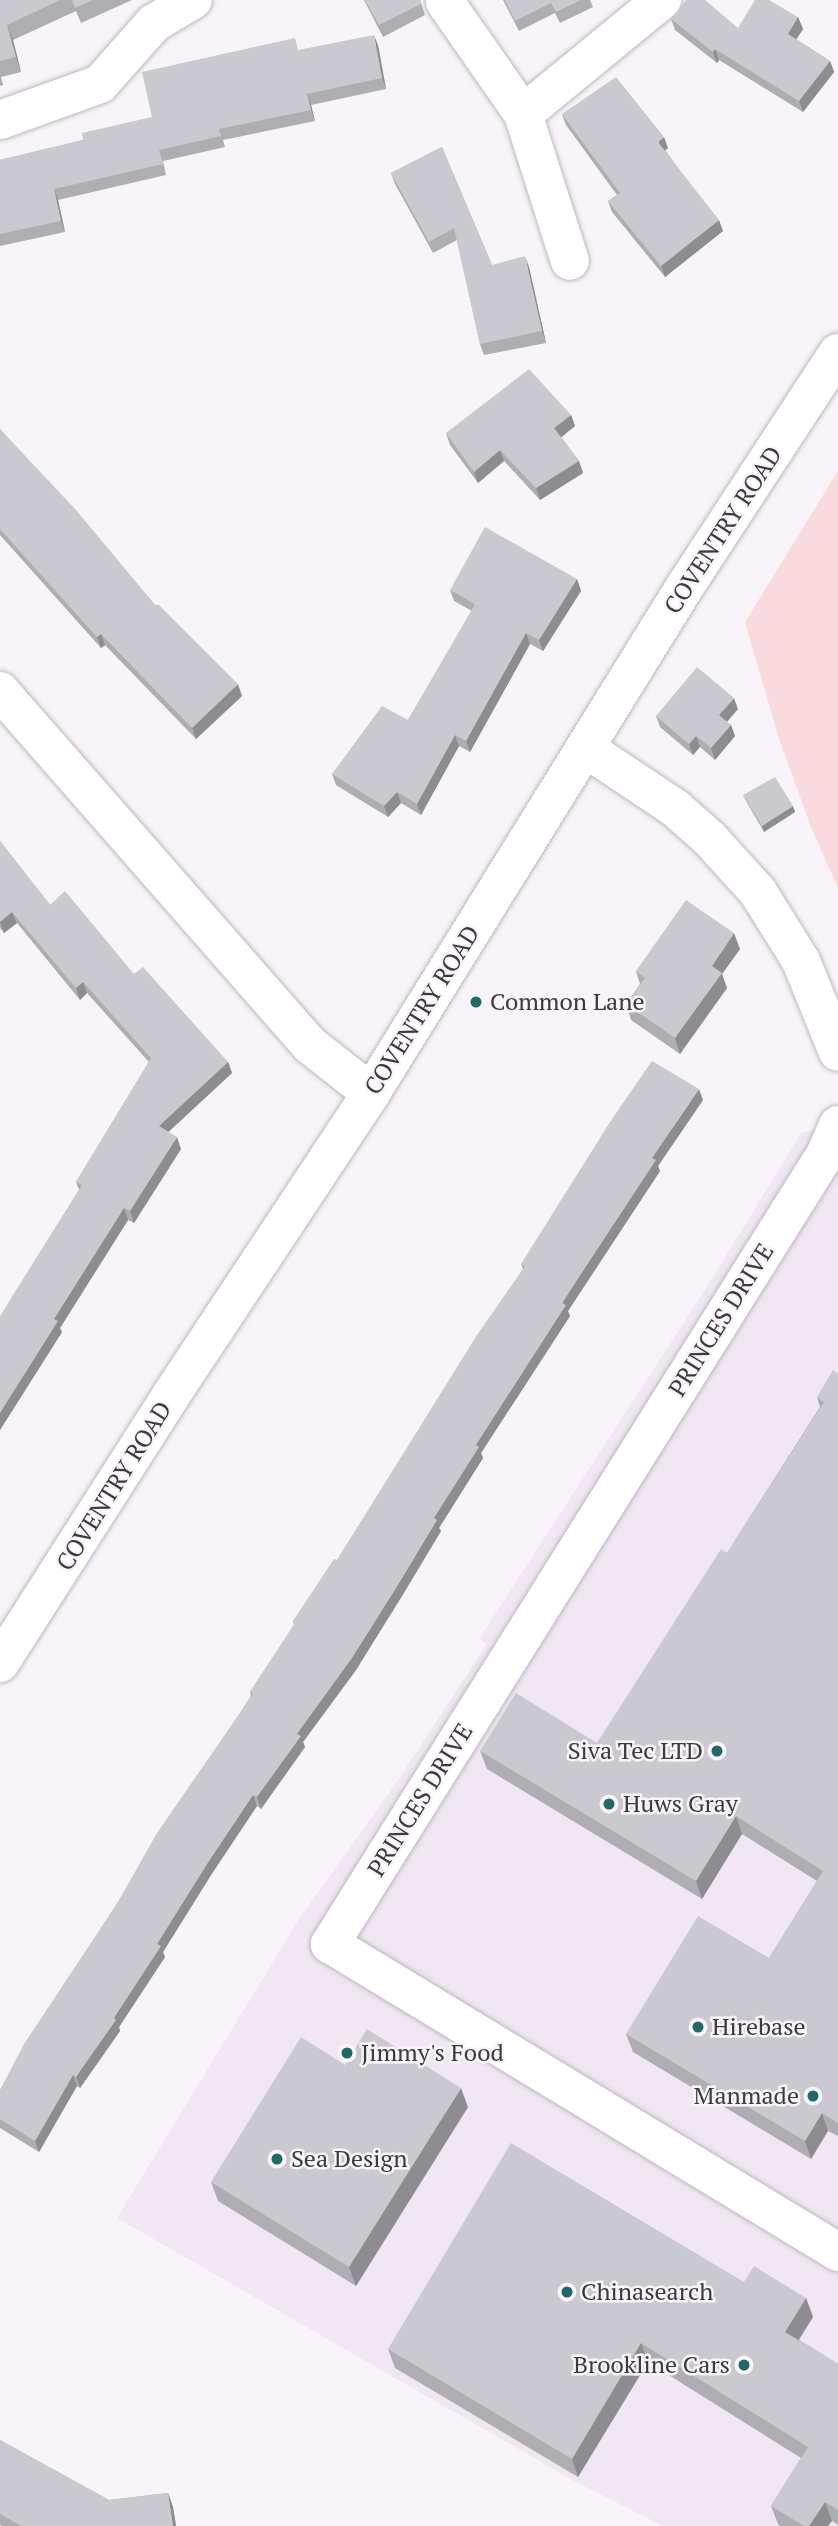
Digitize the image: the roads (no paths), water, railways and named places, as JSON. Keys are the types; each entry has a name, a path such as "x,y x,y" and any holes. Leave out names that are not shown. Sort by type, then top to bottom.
{"street":[{"path":"0,120 100,84 154,23 193,0"},
{"path":"523,114 662,0"},
{"path":"445,2 523,114 570,261"},
{"name":"COVENTRY ROAD","path":"0,1664 172,1394 371,1093 684,588 838,353"},
{"path":"0,691 310,1045 371,1093"},
{"path":"585,748 675,808 709,838 758,892 801,961 838,1052"},
{"name":"PRINCES DRIVE","path":"834,1146 330,1944 838,2252"}],"place":[{"name":"Common Lane","path":"476,1002"},
{"name":"Siva Tec LTD","path":"717,1751"},
{"name":"Huws Gray","path":"609,1804"},
{"name":"Hirebase","path":"698,2027"},
{"name":"Jimmy's Food","path":"347,2053"},
{"name":"Manmade","path":"813,2096"},
{"name":"Sea Design","path":"277,2159"},
{"name":"Chinasearch","path":"567,2292"},
{"name":"Brookline Cars","path":"744,2365"}]}
